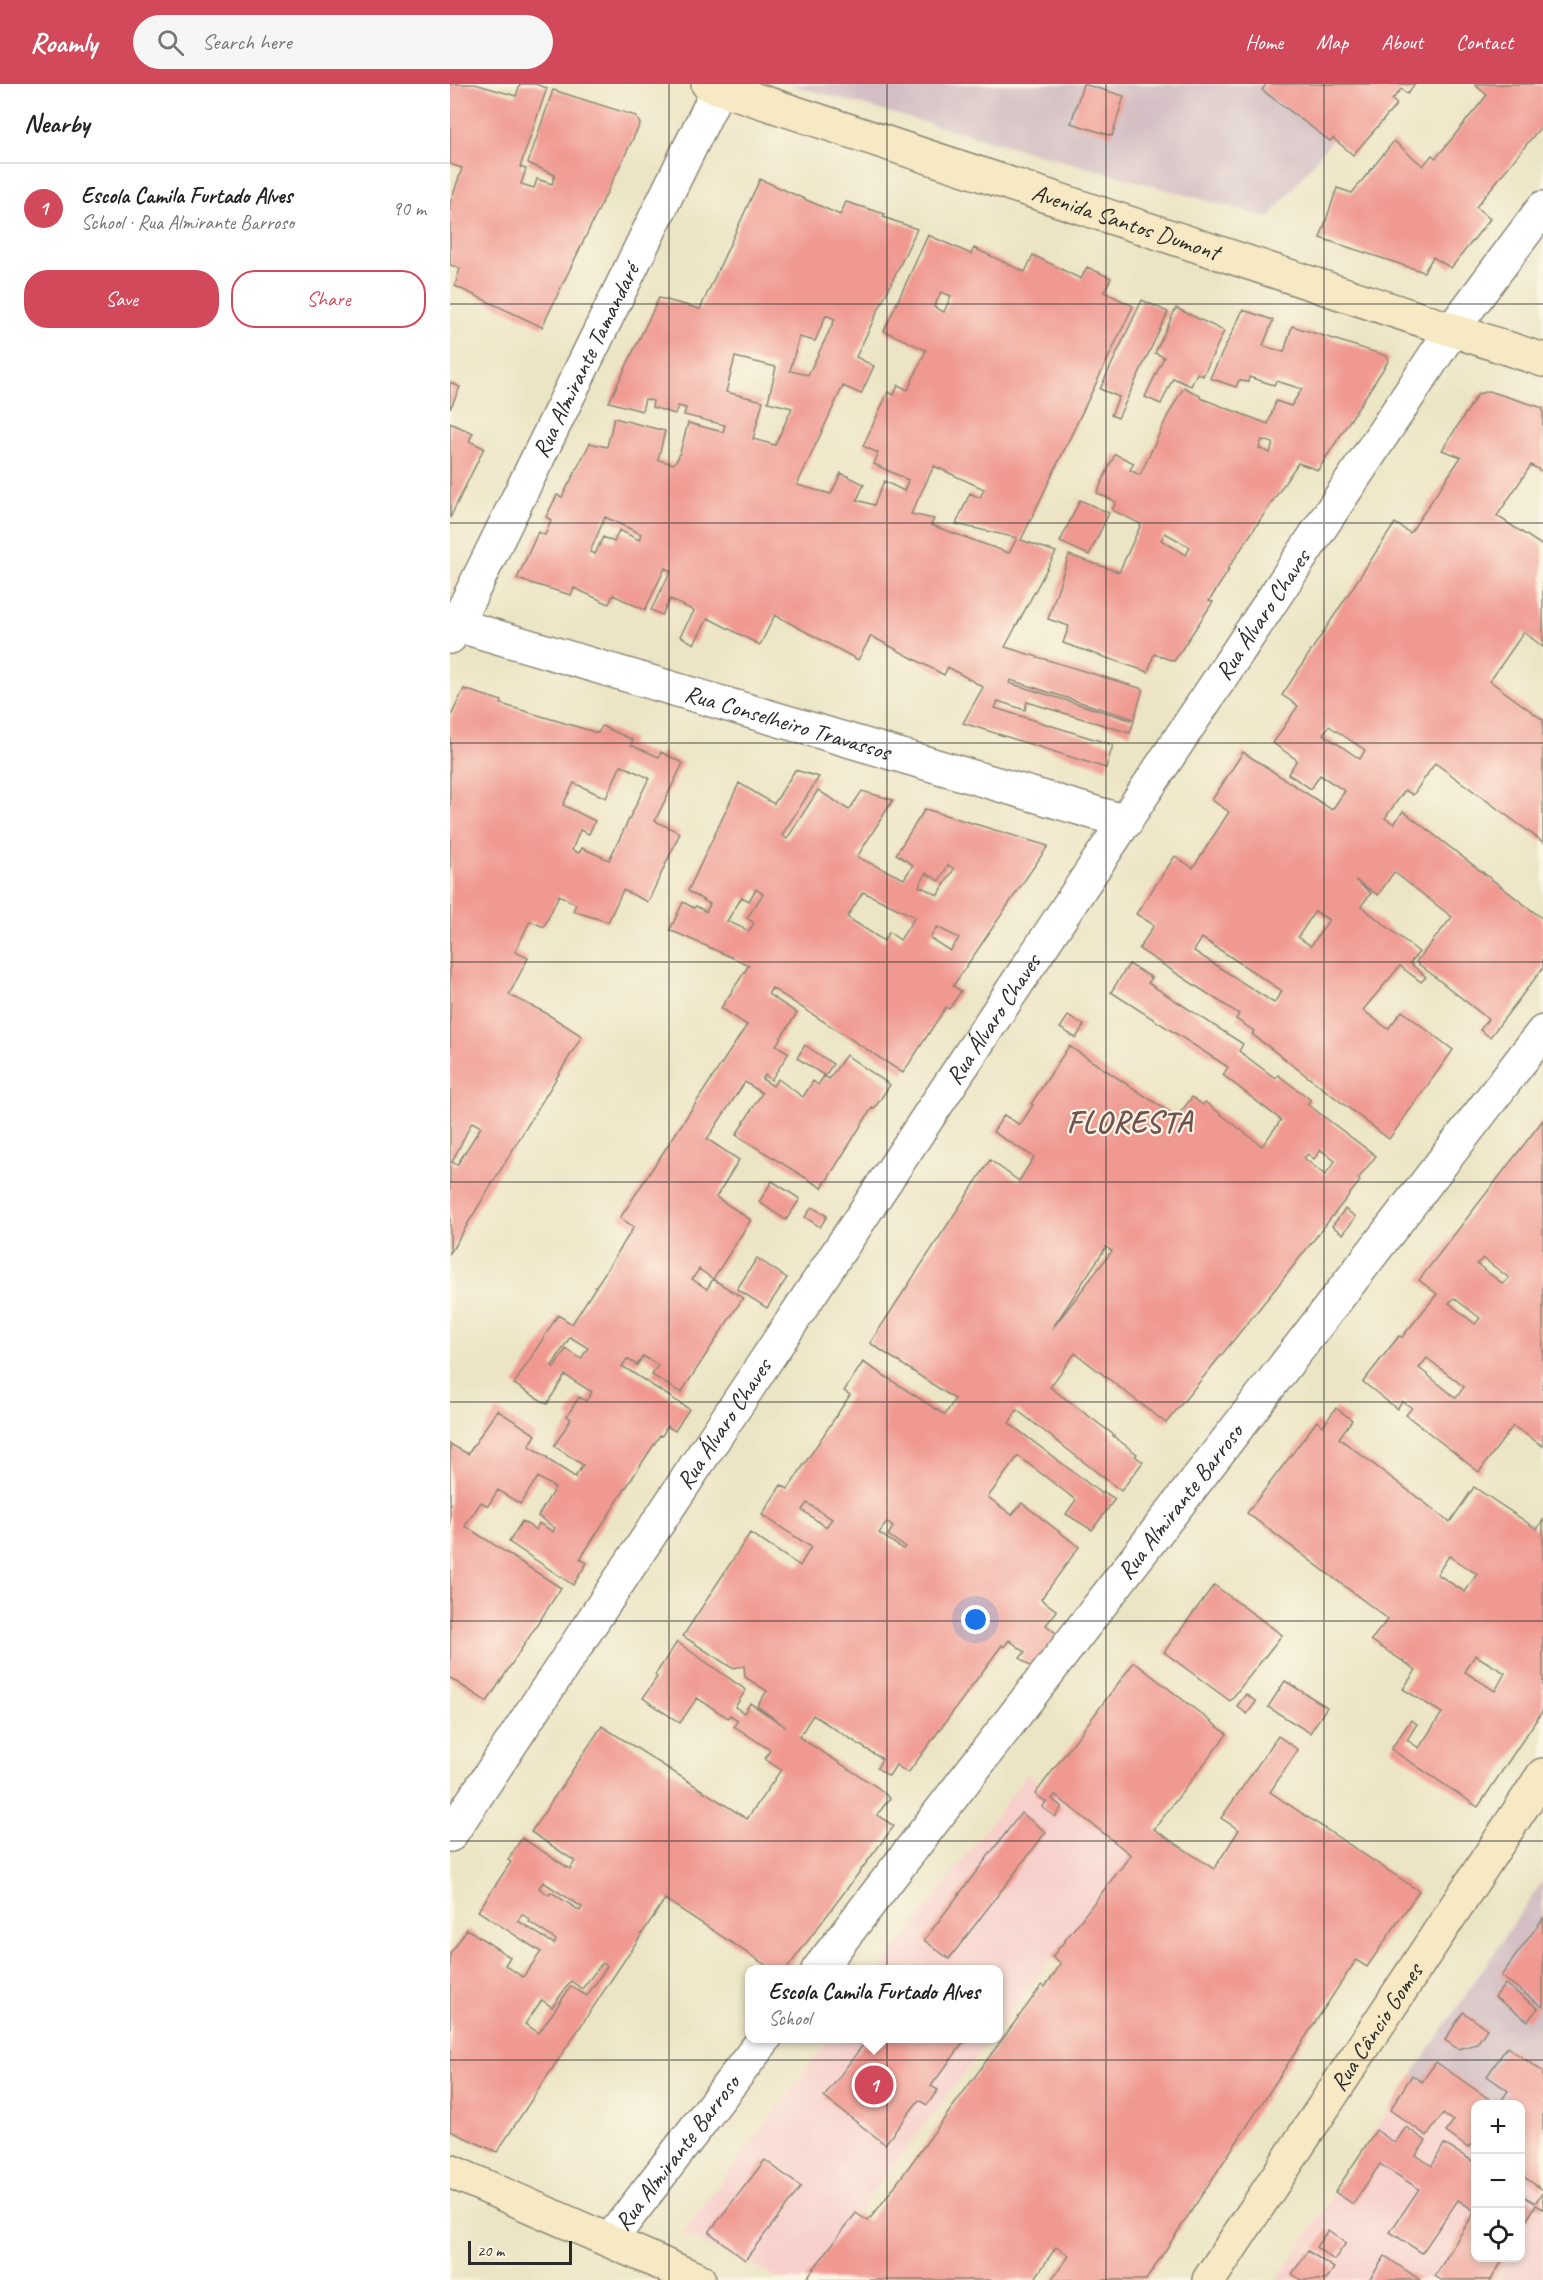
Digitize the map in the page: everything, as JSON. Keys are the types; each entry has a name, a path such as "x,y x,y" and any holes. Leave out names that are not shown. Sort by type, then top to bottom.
{"street":[{"name":"Avenida Santos Dumont","path":"716,85 1543,360"},
{"name":"Rua Almirante Tamandaré","path":"452,628 716,85"},
{"name":"Rua Álvaro Chaves","path":"450,1835 1452,330 1543,208"},
{"name":"Rua Conselheiro Travassos","path":"452,628 1126,822"},
{"name":"Rua Almirante Barroso","path":"822,1965 1543,1032"},
{"name":"Rua Câncio Gomes","path":"1209,2280 1543,1775"},
{"name":"Rua Almirante Barroso","path":"610,2240 761,2043"},
{"path":"450,2171 699,2280"}],"shaded area":[{"path":"787,84 1377,84 1269,218"},
{"path":"1027,1774 1131,1855 1003,2023 1003,1965 884,1965"},
{"path":"1543,1880 1543,2167 1525,2118 1525,2100 1471,2100 1471,2117 1412,2075"},
{"path":"826,2043 987,2043 805,2280 784,2280 682,2234"},
{"path":"1412,2075 1471,2117 1471,2262 1525,2262 1525,2154 1543,2167 1543,2280 1278,2280"}],"building":[{"path":"450,84 475,84 516,96 520,84 535,84 547,88 520,167 526,169 521,184 534,188 537,179 552,184 555,175 528,163 553,90 636,116 640,124 542,327 455,286 460,268 450,265 450,204 462,168 450,164"},
{"path":"1083,84 1124,96 1112,136 1071,123"},
{"path":"1266,84 1415,84 1407,94 1401,89 1392,100 1397,104 1353,155 1333,138 1330,141 1262,90"},
{"path":"1474,84 1543,84 1543,124 1476,207 1490,219 1451,268 1433,257 1424,272 1320,238 1337,188 1352,193 1394,141 1423,166 1432,155 1436,158 1487,95"},
{"path":"760,179 840,215 846,202 885,214 883,217 917,229 856,357 874,366 861,394 843,386 797,485 831,494 841,473 864,484 857,500 874,505 884,481 904,491 908,480 874,464 878,453 863,446 888,392 894,395 898,385 908,390 926,350 884,331 928,235 971,254 974,248 1025,272 1033,255 1081,279 1087,267 1111,278 1104,292 1133,306 1021,540 1056,552 1005,647 1143,689 1134,719 1010,680 1009,683 1134,721 1130,733 1027,702 1025,710 998,701 995,708 1113,745 1106,768 963,723 983,687 948,667 944,675 871,636 858,660 775,615 760,645 708,618 694,644 680,636 694,611 670,599 662,615 651,610 671,571 665,568 645,610 613,595 609,604 574,588 571,595 517,579 538,532 545,535 551,520 546,517 557,495 562,497 590,443 607,447 614,418 665,431 658,460 674,464 679,456 688,423 723,432 725,425 684,415 686,408 678,406 675,414 652,407 653,401 645,399 642,411 609,402 659,298 700,309","holes":["941,292 951,296 944,312 934,307","826,315 835,319 808,375 790,371 799,337 815,341","735,357 776,367 768,402 792,408 775,445 753,439 763,401 726,392","934,466 984,489 980,498 970,493 956,524 1017,538 1009,553 931,525 934,519 911,514","605,517 641,534 639,540 619,530 614,542 603,537 595,554 590,552"]},
{"path":"1142,300 1168,312 1118,418 1111,415 1119,397 1100,389"},
{"path":"1176,308 1224,331 1203,376 1197,373 1191,386 1173,378 1161,404 1145,397 1164,357 1155,353"},
{"path":"1243,310 1273,320 1263,346 1284,352 1292,326 1387,356 1389,360 1318,470 1298,463 1227,570 1229,570 1209,601 1213,602 1174,661 1154,654 1148,672 1063,643 1069,626 1048,619 1069,555 1119,572 1141,524 1112,510 1116,502 1097,493 1115,454 1134,463 1130,470 1140,475 1184,387 1200,398 1268,424 1276,401 1291,406 1302,389 1276,381 1274,385 1249,377 1248,382 1239,380 1236,387 1210,378","holes":["1262,440 1273,443 1270,453 1259,448","1165,533 1190,547 1186,555 1161,540"]},
{"path":"450,382 460,387 450,409"},
{"path":"1489,391 1543,408 1543,472 1531,465 1497,516 1543,546 1543,647 1524,632 1490,681 1543,720 1543,842 1435,763 1413,795 1405,790 1385,818 1394,824 1403,811 1543,919 1543,968 1490,1037 1480,1030 1488,1019 1416,962 1452,917 1394,872 1378,895 1355,880 1371,893 1361,906 1419,952 1410,963 1426,977 1421,982 1400,966 1363,1010 1388,1029 1402,1011 1453,1050 1389,1139 1252,1034 1254,1031 1236,1019 1239,1014 1139,949 1154,925 1136,914 1175,856 1193,868 1229,812 1212,800 1243,752 1332,810 1345,791 1320,775 1311,789 1288,774 1297,760 1273,743 1298,706 1282,695 1395,523 1410,533 1461,457 1442,450 1478,394","holes":["1329,726 1365,750 1360,759 1323,734","1315,911 1329,920 1311,946 1298,937","1202,938 1282,991 1274,1003 1194,951"]},
{"path":"450,423 473,433 469,441 484,448 450,518"},
{"path":"1080,500 1109,513 1089,555 1060,542"},
{"path":"464,689 502,701 501,704 598,733 602,726 633,740 631,745 659,757 661,752 683,763 655,821 680,833 648,902 623,890 608,922 573,911 576,904 559,895 544,927 530,921 515,952 528,958 509,995 544,1012 582,1036 450,1253 450,718","holes":["621,765 649,778 609,860 582,848 579,853 572,850 580,830 589,834 595,821 563,805 574,783 606,798","472,1122 481,1127 457,1165 452,1162"]},
{"path":"795,770 819,777 782,835 787,839 818,790 849,810 862,791 893,800 857,857 904,879 913,865 896,854 925,809 1048,846 953,986 961,991 949,1009 946,1007 903,1073 772,988 768,994 797,1013 776,1045 789,1053 771,1080 765,1075 762,1079 773,1086 778,1079 803,1097 813,1081 818,1085 824,1076 829,1079 846,1055 890,1085 874,1109 872,1108 822,1188 736,1135 762,1093 745,1082 707,1139 739,1160 716,1197 751,1220 713,1279 743,1298 681,1393 652,1375 658,1365 643,1356 637,1365 627,1359 622,1366 689,1409 675,1431 667,1426 662,1436 660,1435 580,1559 587,1563 573,1585 509,1542 522,1521 536,1530 539,1523 553,1532 555,1528 538,1516 555,1488 538,1477 520,1504 498,1490 488,1506 481,1502 465,1526 561,1588 487,1702 450,1678 450,1444 468,1454 497,1410 536,1435 529,1446 575,1477 583,1465 554,1446 571,1419 567,1416 579,1397 586,1401 592,1392 565,1375 547,1404 514,1384 558,1315 572,1324 634,1227 620,1218 747,1025 721,1008 749,965 670,930 683,902 706,912 710,904 688,891 739,783 774,804","holes":["948,865 954,869 938,895 919,886 926,873 939,881","756,889 763,894 747,918 754,923 749,931 727,921 742,897 749,901","863,892 915,917 900,940 889,932 884,941 847,917","937,927 959,938 950,951 930,938","699,1269 713,1279 707,1289 692,1279","570,1337 588,1348 581,1359 566,1349 554,1368 552,1366"]},
{"path":"1129,964 1152,978 1148,983 1243,1044 1239,1051 1275,1078 1278,1075 1311,1100 1307,1104 1376,1156 1358,1179 1360,1181 1276,1288 1166,1423 1075,1353 1050,1387 1114,1435 1143,1462 1121,1491 1017,1410 1009,1423 1102,1494 1104,1492 1115,1499 1092,1530 1066,1514 1076,1500 1018,1456 988,1497 1012,1515 1022,1503 1079,1547 1041,1599 1057,1611 1046,1625 1057,1634 1048,1646 1036,1671 1020,1658 1025,1652 1009,1640 1004,1647 1002,1645 908,1773 896,1765 889,1776 877,1768 882,1759 813,1715 799,1737 877,1787 890,1798 877,1815 894,1826 790,1965 765,1965 665,1899 497,2152 450,2131 450,1954 467,1929 510,1957 505,1965 523,1977 541,1952 478,1911 511,1862 508,1860 522,1838 570,1869 575,1861 531,1832 602,1726 747,1819 781,1770 765,1759 770,1750 734,1726 738,1720 730,1715 728,1718 697,1698 680,1723 643,1698 677,1642 746,1690 735,1707 744,1713 750,1703 786,1727 757,1706 767,1691 745,1677 744,1666 732,1668 683,1636 750,1533 800,1566 811,1547 762,1515 781,1485 788,1489 850,1395 844,1391 863,1362 945,1415 955,1399 870,1343 990,1160 1019,1181 1034,1157 993,1132 1004,1115 1020,1125 1069,1046 1177,1117 1192,1097 1203,1105 1205,1102 1262,1146 1281,1120 1223,1075 1228,1067 1111,992","holes":["1321,1150 1335,1161 1325,1175 1304,1158 1308,1154 1314,1159","1106,1247 1112,1251 1052,1329","807,1503 832,1519 826,1527 802,1510","887,1522 893,1527 888,1535 905,1547 903,1549 879,1533","543,1882 582,1907 580,1911 551,1892 549,1895 539,1888","522,1914 530,1920 529,1922 556,1940 554,1944 518,1921","602,1963 607,1966 587,1996 571,1986 539,2033 525,2024 542,2000 552,2007 571,1981 582,1989"]},
{"path":"1068,1016 1084,1025 1076,1038 1060,1028"},
{"path":"805,1045 833,1064 825,1076 797,1058"},
{"path":"1543,1120 1543,1446 1513,1426 1479,1472 1406,1415 1412,1408 1402,1401 1397,1409 1363,1382 1399,1336 1402,1337 1437,1294 1419,1280","holes":["1483,1258 1509,1278 1503,1284 1477,1264","1454,1298 1480,1318 1475,1324 1449,1303","1427,1358 1464,1387 1456,1398 1419,1368"]},
{"path":"772,1181 800,1199 786,1220 759,1202"},
{"path":"812,1207 827,1216 820,1227 805,1217"},
{"path":"1345,1209 1356,1217 1343,1234 1332,1226"},
{"path":"757,1258 787,1278 767,1308 737,1289"},
{"path":"1336,1408 1352,1420 1339,1438 1450,1522 1474,1487 1537,1529 1543,1520 1543,1710 1478,1807 1391,1749 1411,1720 1417,1724 1407,1740 1419,1748 1442,1713 1403,1689 1416,1670 1371,1640 1388,1619 1247,1513 1317,1421 1323,1426","holes":["1449,1556 1477,1574 1465,1592 1437,1574","1475,1655 1505,1673 1495,1691 1465,1672"]},
{"path":"1214,1585 1282,1635 1230,1701 1164,1652"},
{"path":"1134,1662 1227,1734 1154,1829 1214,1869 1239,1830 1221,1818 1278,1736 1298,1750 1270,1792 1419,1891 1367,1967 1356,1960 1146,2280 1051,2280 1069,2256 1056,2247 1034,2280 805,2280 856,2213 868,2221 880,2206 999,2043 1003,2043 1003,2038 1042,1985 1045,1987 1061,1964 1052,1957 1131,1855 1055,1795 1052,1799 1062,1807 1055,1817 1042,1807 1046,1802 1035,1794"},
{"path":"1285,1681 1327,1707 1310,1733 1268,1707"},
{"path":"1246,1694 1256,1702 1247,1714 1237,1706"},
{"path":"1021,1813 1046,1832 949,1959 924,1940"},
{"path":"1543,1918 1543,2007 1501,1976"},
{"path":"1505,1984 1538,2008 1528,2021 1495,1997"},
{"path":"1463,2012 1487,2029 1477,2044 1458,2049 1445,2040"},
{"path":"864,2043 963,2043 931,2086 938,2090 927,2105 919,2100 885,2144 824,2097"},
{"path":"1507,2047 1543,2072 1543,2190 1525,2177 1525,2100 1502,2100 1508,2091 1487,2076"},
{"path":"1436,2062 1490,2100 1471,2100 1471,2144 1468,2148 1446,2132 1453,2121 1443,2114 1427,2136 1390,2110 1412,2075 1422,2082"},
{"path":"1406,2127 1426,2141 1416,2155 1432,2166 1444,2144 1471,2160 1471,2208 1458,2200 1422,2253 1390,2232 1419,2189 1380,2164 1353,2204 1335,2192 1376,2130 1395,2143"},
{"path":"765,2160 801,2187 745,2260 709,2232"},
{"path":"1543,2192 1543,2209 1536,2205 1525,2223 1525,2197 1535,2203"},
{"path":"1471,2218 1471,2262 1502,2262 1491,2280 1441,2280 1435,2276"},
{"path":"1328,2230 1346,2243 1334,2260 1316,2247"},
{"path":"1308,2251 1334,2268 1326,2280 1301,2280 1292,2274"},
{"path":"1385,2256 1420,2280 1369,2280"}],"place":[{"name":"Escola Camila Furtado Alves","path":"874,2085"}],"district":[{"name":"FLORESTA","path":"1130,1122"}]}
